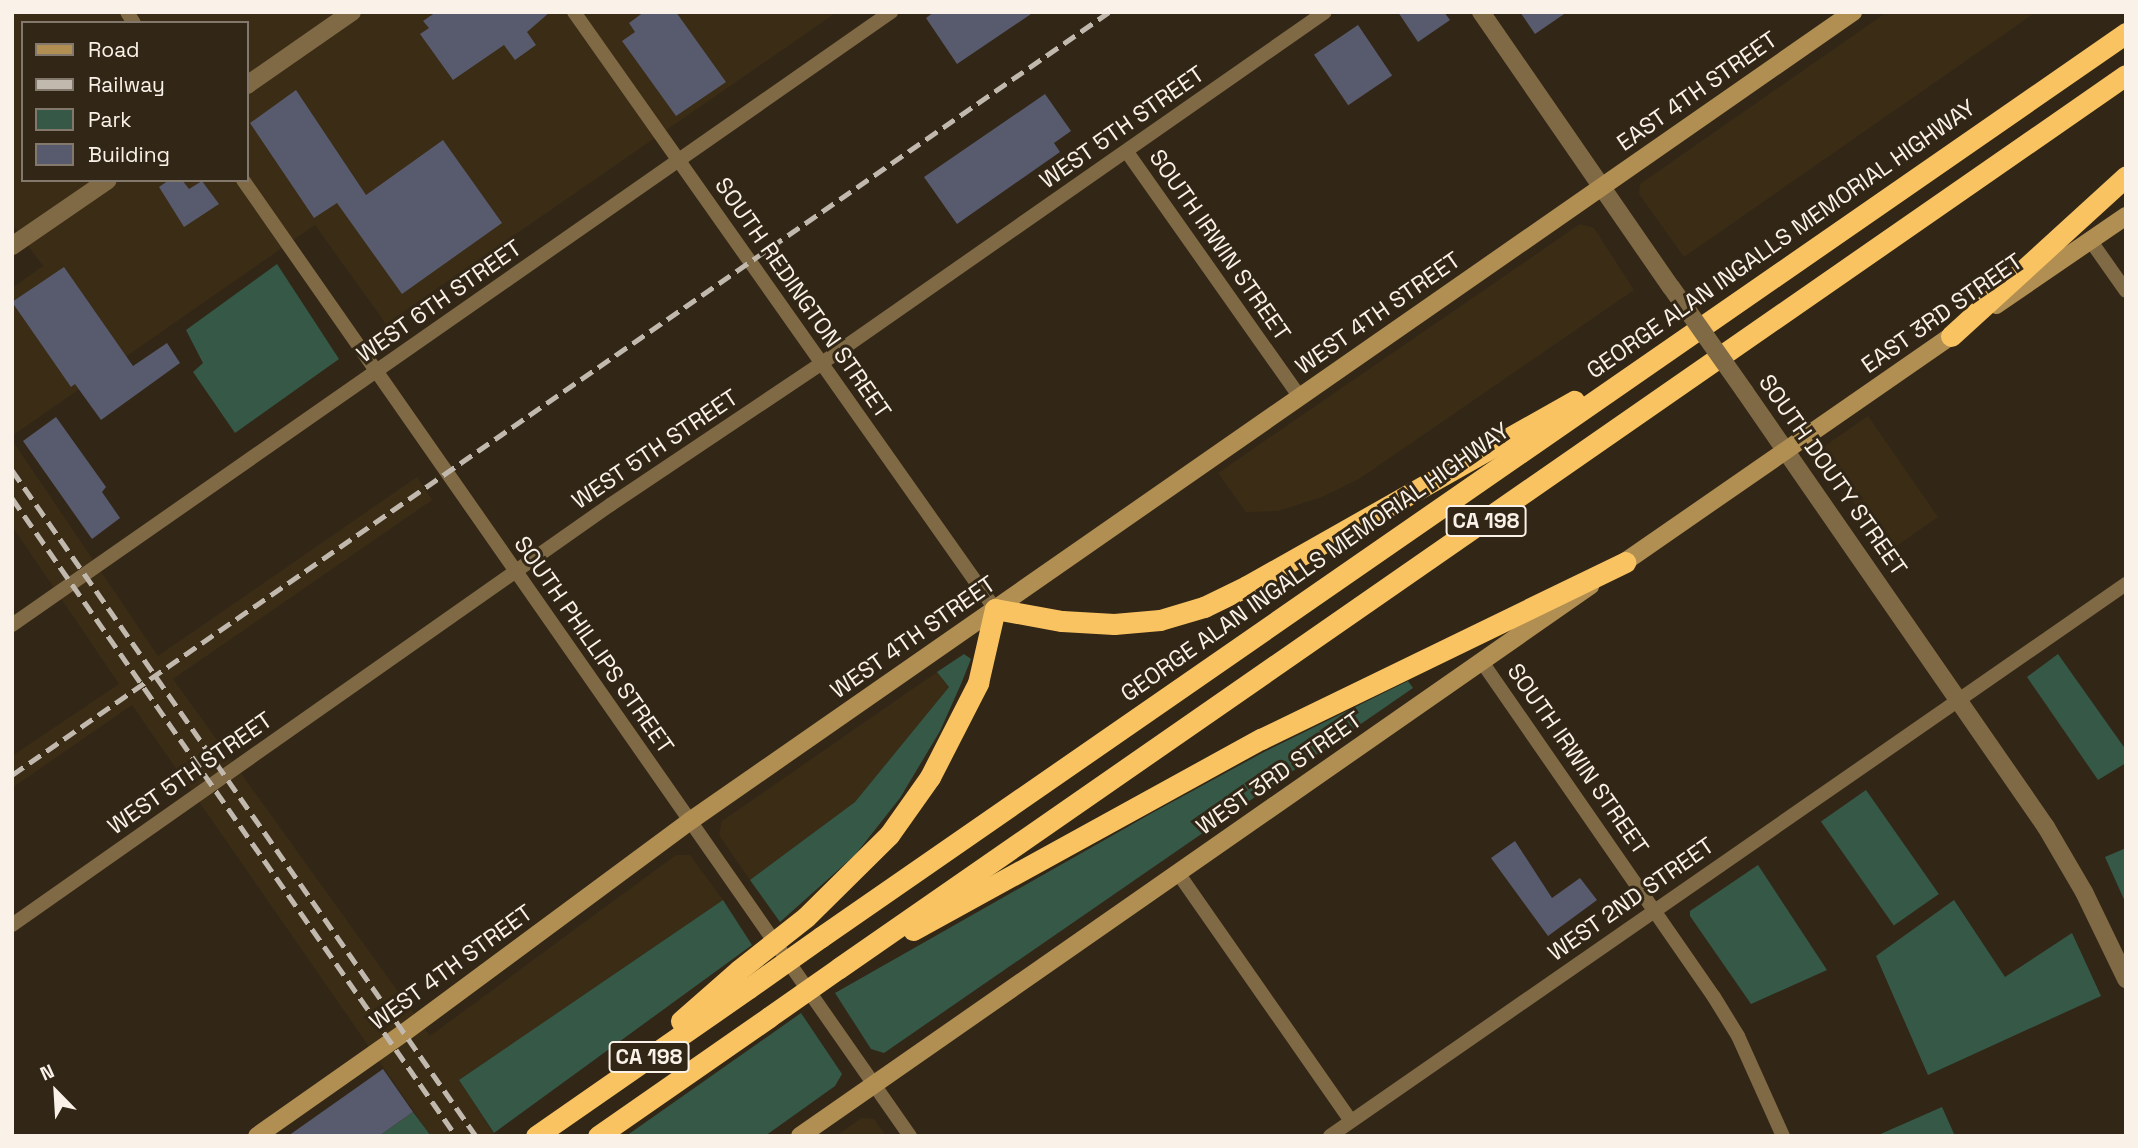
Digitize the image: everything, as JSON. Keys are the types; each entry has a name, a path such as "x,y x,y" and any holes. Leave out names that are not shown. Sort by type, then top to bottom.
{"highway":[{"name":"GEORGE ALAN INGALLS MEMORIAL HIGHWAY","path":"542,1131 745,979 821,937 2126,33"},
{"name":"CA 198","path":"598,1136 2126,75"},
{"path":"1951,335 2126,176"},
{"path":"745,979 889,835 930,777 978,683 995,609 1062,621 1114,624 1160,620 1204,607 1248,586 1553,411 1643,366"},
{"path":"842,966 923,925 1261,739 1625,562"}],"main road":[{"name":"EAST 4TH STREET","path":"1603,187 1853,12"},
{"name":"WEST 4TH STREET","path":"257,1136 405,1032 690,821 1603,187"},
{"name":"EAST 3RD STREET","path":"1786,450 2126,216"},
{"name":"WEST 3RD STREET","path":"800,1136 1786,450"}],"street":[{"path":"248,84 352,12"},
{"name":"SOUTH REDINGTON STREET","path":"574,12 909,491 995,609"},
{"name":"WEST 6TH STREET","path":"12,625 891,12"},
{"name":"WEST 5TH STREET","path":"12,925 610,505 822,363 1325,12"},
{"name":"SOUTH DOUTY STREET","path":"1481,12 2058,846 2126,979"},
{"name":"SOUTH IRWIN STREET","path":"1127,152 1300,397"},
{"path":"12,246 105,182"},
{"name":"SOUTH PHILLIPS STREET","path":"244,182 910,1136"},
{"path":"2090,240 2126,291"},
{"name":"WEST 2ND STREET","path":"1330,1136 2126,584"},
{"name":"SOUTH IRWIN STREET","path":"1482,662 1655,910 1738,1036 1783,1136"},
{"path":"1178,873 1351,1121"}],"shaded area":[{"path":"12,12 837,12 386,324 315,225 12,436 12,288 43,266 12,224"},
{"path":"1887,12 2036,12 1684,257 1639,194 1640,184"},
{"path":"1580,224 1594,228 1634,290 1359,479 1322,497 1278,511 1246,512 1218,473"},
{"path":"1868,416 1938,517 1888,552 1821,455 1822,448"},
{"path":"12,440 158,656 417,477 432,500 173,679 430,1036 676,855 690,855 723,900 459,1080 495,1136 431,1136 132,705 12,788 12,756 119,684 12,526"},
{"path":"937,672 949,687 855,802 750,880 719,835 722,821"},
{"path":"861,1118 874,1119 886,1136 836,1136"}],"green space":[{"path":"277,264 339,359 235,433 193,372 203,363 186,330"},
{"path":"964,654 971,659 961,684 940,731 900,798 855,855 780,922 750,880 855,802 949,687 937,672"},
{"path":"2058,654 2126,750 2126,763 2098,780 2027,677"},
{"path":"1408,681 1413,688 884,1053 871,1049 835,993 1264,752"},
{"path":"1866,790 1939,894 1894,926 1821,822"},
{"path":"2126,848 2126,904 2105,857"},
{"path":"1758,865 1827,970 1751,1004 1690,916 1690,911"},
{"path":"723,900 752,945 494,1133 459,1080"},
{"path":"1954,900 2005,977 2072,933 2101,996 1928,1075 1876,956"},
{"path":"801,1013 842,1074 835,1086 765,1136 626,1136"},
{"path":"1942,1107 1955,1136 1876,1136"},
{"path":"413,1112 431,1136 379,1136"}],"building":[{"path":"436,12 550,12 527,32 536,45 515,60 504,45 453,80 420,34 429,28 423,21"},
{"path":"644,12 676,12 726,82 676,116 622,41 635,32 629,23"},
{"path":"934,12 1034,12 957,64 926,18"},
{"path":"1398,12 1444,12 1450,20 1418,42"},
{"path":"1520,12 1567,12 1535,34"},
{"path":"1358,25 1392,76 1348,105 1314,55"},
{"path":"296,90 366,195 443,140 502,223 402,294 337,203 314,218 250,123"},
{"path":"1045,94 1071,131 1054,143 1060,152 957,224 924,177"},
{"path":"166,182 184,182 189,189 203,182 219,204 184,227 159,187"},
{"path":"64,267 133,366 167,343 180,363 101,420 75,384 71,387 12,302"},
{"path":"56,417 106,487 102,492 120,518 92,539 23,441"},
{"path":"1515,841 1552,898 1580,878 1597,900 1548,936 1491,858"},
{"path":"383,1069 413,1112 379,1136 288,1136"}],"railway":[{"path":"12,775 1109,12"},
{"path":"12,470 476,1136"},
{"path":"12,498 456,1136"}]}
